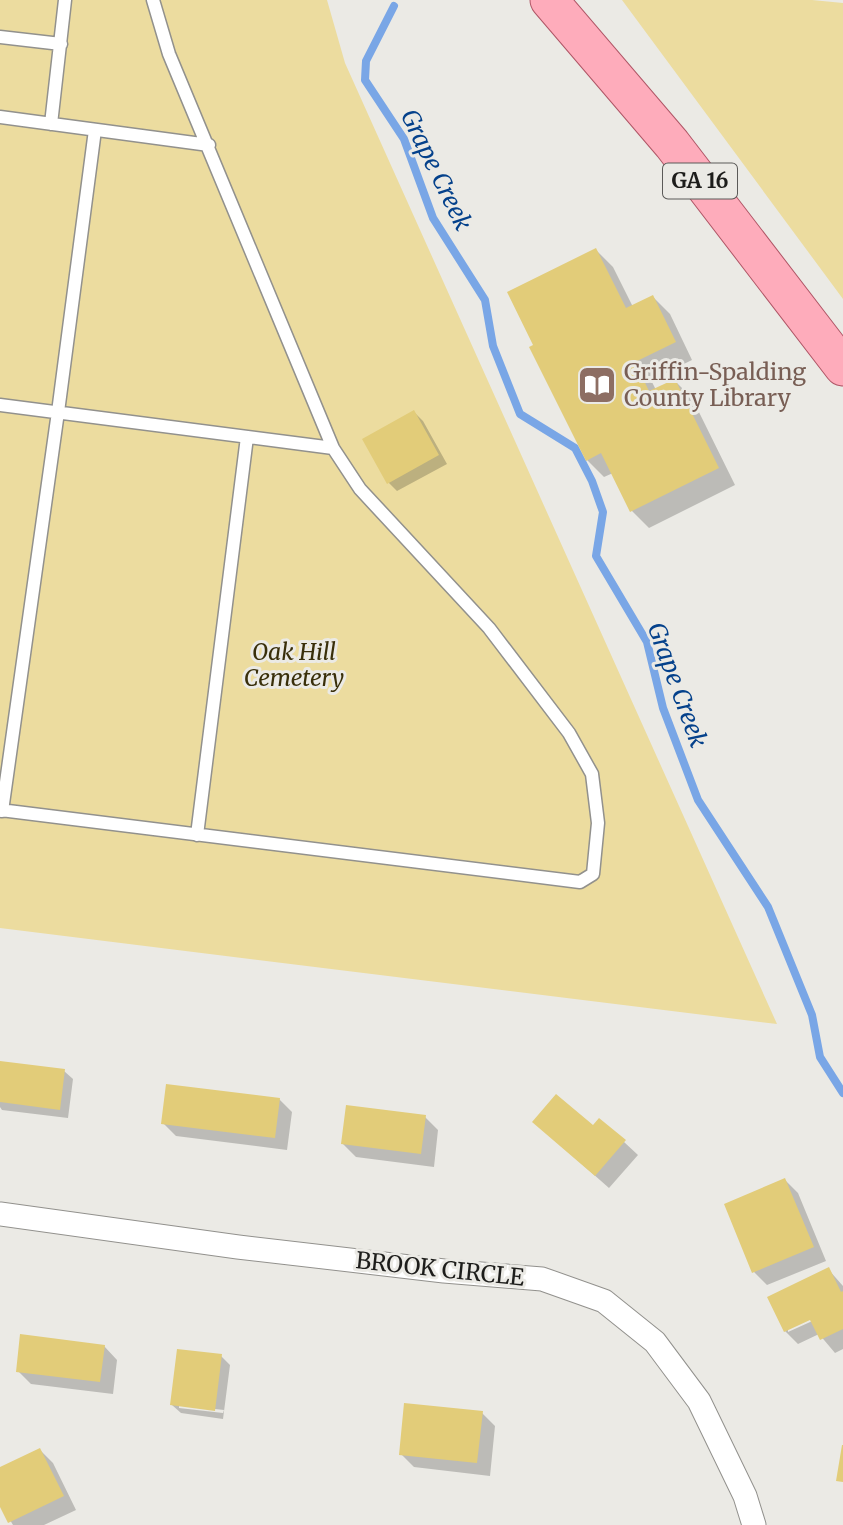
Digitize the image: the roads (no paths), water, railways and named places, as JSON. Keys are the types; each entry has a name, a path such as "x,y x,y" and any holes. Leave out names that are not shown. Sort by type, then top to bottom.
{"main road":[{"name":"GA 16","path":"549,0 672,144 843,367"}],"street":[{"name":"BROOK CIRCLE","path":"0,1214 251,1248 444,1271 541,1279 604,1301 655,1342 698,1401 745,1496 754,1525"}],"lane":[{"path":"51,124 65,0"},
{"path":"95,130 1,811 580,882 593,874 598,823 592,774 569,733 489,628 360,489 333,448 169,54 153,0"},
{"path":"0,37 61,44"},
{"path":"0,117 209,145"},
{"path":"0,405 333,448"},
{"path":"197,835 247,437"}],"waterway":[{"name":"Grape Creek","path":"394,6 366,61 365,80 404,139 433,218 485,300 493,346 520,414 575,448 592,481 603,512 596,556 647,642 663,708 698,800 768,907 812,1015 820,1057 843,1093"}],"place":[{"name":"Griffin-Spalding County Library","path":"597,385"}],"park label":[{"name":"Oak Hill Cemetery","path":"294,665"}]}
